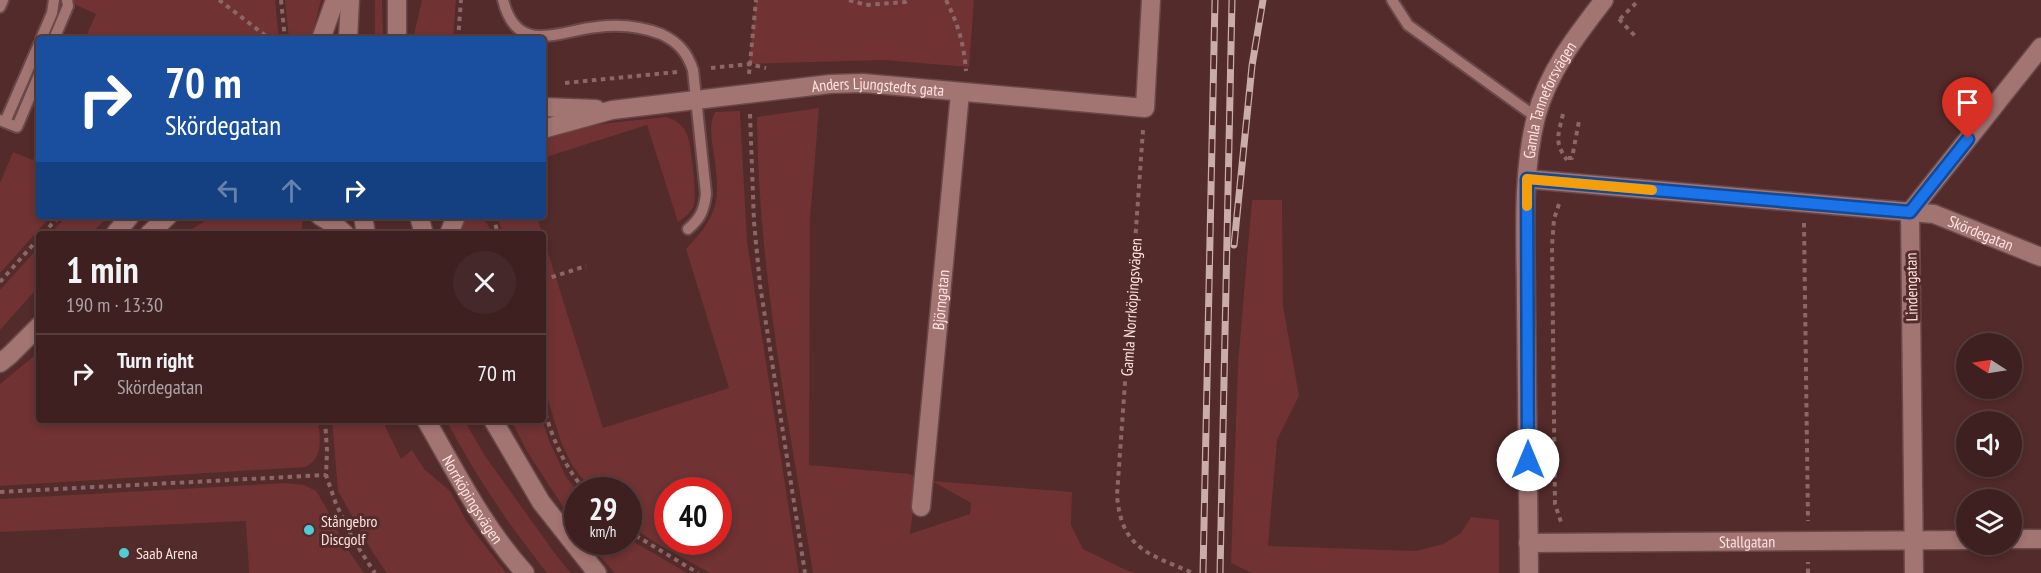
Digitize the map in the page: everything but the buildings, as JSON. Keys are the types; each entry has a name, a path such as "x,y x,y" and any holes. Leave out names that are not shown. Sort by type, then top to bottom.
{"street":[{"path":"322,36 335,0"},
{"path":"348,36 350,0"},
{"path":"397,0 397,36"},
{"path":"1145,108 1151,0"},
{"name":"Gamla Tanneforsvägen","path":"1529,573 1527,179 1536,117 1545,92 1562,57 1604,0"},
{"path":"1910,212 2041,47"},
{"name":"Anders Ljungstedts gata","path":"546,128 612,110 830,84 863,83 1145,108"},
{"name":"Björngatan","path":"921,507 964,93"},
{"name":"Anders Ljungstedts gata","path":"546,107 612,110"},
{"name":"Skördegatan","path":"1527,179 1934,213 2041,257"},
{"name":"Lindengatan","path":"1910,212 1914,573"},
{"path":"118,231 128,219"},
{"path":"152,231 165,219"},
{"path":"325,219 342,231"},
{"path":"0,363 36,329"},
{"name":"Norrköpingsvägen","path":"428,423 467,492 513,560 525,573"},
{"path":"495,423 541,502 597,573"},
{"path":"2022,539 2041,539"},
{"name":"Stallgatan","path":"1528,543 1956,540"}],"lane":[{"path":"0,8 3,0"},
{"path":"42,36 52,13 54,0"},
{"path":"55,36 68,6 67,0"},
{"path":"503,0 507,16 518,30 536,36 554,36 596,27 632,25 669,38 681,46 689,57 693,70 706,194 704,211 697,222 688,229"},
{"path":"1392,0 1408,25 1536,117"},
{"path":"36,50 3,121 17,127 36,82"}],"path":[{"path":"219,0 266,36"},
{"path":"281,0 285,36"},
{"path":"458,36 461,0"},
{"path":"756,0 749,64 754,222 760,285 805,573"},
{"path":"849,0 866,5 907,0"},
{"path":"946,0 955,18 964,46 964,93"},
{"path":"1613,27 1639,0"},
{"path":"1619,20 1636,37"},
{"name":"Gamla Norrköpingsvägen","path":"1145,108 1117,495 1118,510 1131,541 1142,549 1194,573"},
{"path":"1563,113 1558,145 1561,153 1567,158"},
{"path":"1567,158 1572,158 1579,121"},
{"path":"1561,543 1560,519 1555,504 1552,246 1554,219 1557,207 1564,196 1567,158"},
{"path":"1804,203 1808,573"},
{"path":"46,231 56,219"},
{"path":"0,282 36,241"},
{"path":"546,279 586,266"},
{"path":"546,415 552,434 575,477"},
{"path":"325,423 326,475 336,504 354,541 375,573"},
{"path":"0,492 326,475"},
{"path":"642,539 698,573"}],"shaded area":[{"path":"73,0 275,0 279,36 86,36 96,14 76,5"},
{"path":"285,0 321,0 312,36 289,36"},
{"path":"375,0 382,0 383,36 375,36"},
{"path":"422,0 456,0 453,36 414,36"},
{"path":"756,0 974,0 969,67 883,60 749,64"},
{"path":"819,108 810,219 809,465 910,474 917,479 910,534 970,514 971,503 932,481 1072,492 1071,525 1083,549 1137,573 813,573 776,346 769,289 759,175 757,117"},
{"path":"740,111 747,241 799,573 710,573 678,555 732,555 732,477 654,477 654,542 642,534 642,477 581,477 572,465 561,442 546,394 546,246 603,428 729,388 686,249 706,224 716,203 717,180 711,130 715,112"},
{"path":"666,117 673,119 683,128 690,148 695,191 694,205 689,213 678,222 647,125 546,157 546,138 603,124"},
{"path":"13,152 33,160 36,153 36,219 48,219 0,273 0,183"},
{"path":"1252,200 1282,200 1283,306 1299,396 1277,440 1268,546 1416,551 1443,544 1461,533 1471,517 1499,520 1499,573 1252,573 1231,563 1238,364"},
{"path":"64,219 106,219 93,231 53,231"},
{"path":"208,219 302,219 302,231 189,231"},
{"path":"464,219 482,219 491,231 460,231"},
{"path":"498,219 538,219 541,231 502,231"},
{"path":"36,250 36,289 0,330 0,290"},
{"path":"36,354 36,423 318,423 320,446 316,458 306,467 0,486 0,384"},
{"path":"332,423 383,423 401,459 412,450 424,469 450,491 467,522 506,573 387,573 338,491"},
{"path":"448,423 466,423 485,456 571,573 547,573 493,499"},
{"path":"513,423 543,423 566,477 564,477 564,508 528,453"},
{"path":"285,483 304,485 316,491 346,547 364,573 249,573 246,521 0,532 0,499"},
{"path":"642,547 687,573 615,573 599,555 642,555"}],"railway":[{"path":"1203,573 1215,0"},
{"path":"1220,573 1232,0"},
{"path":"1234,245 1252,66 1263,0"}],"slow traffic":[{"path":"1527,206 1527,179 1652,190"}],"place":[{"name":"Stångebro Discgolf","path":"309,530"},
{"name":"Saab Arena","path":"124,553"}],"route":[{"path":"1528,460 1527,179 1910,212 1968,139"}]}
